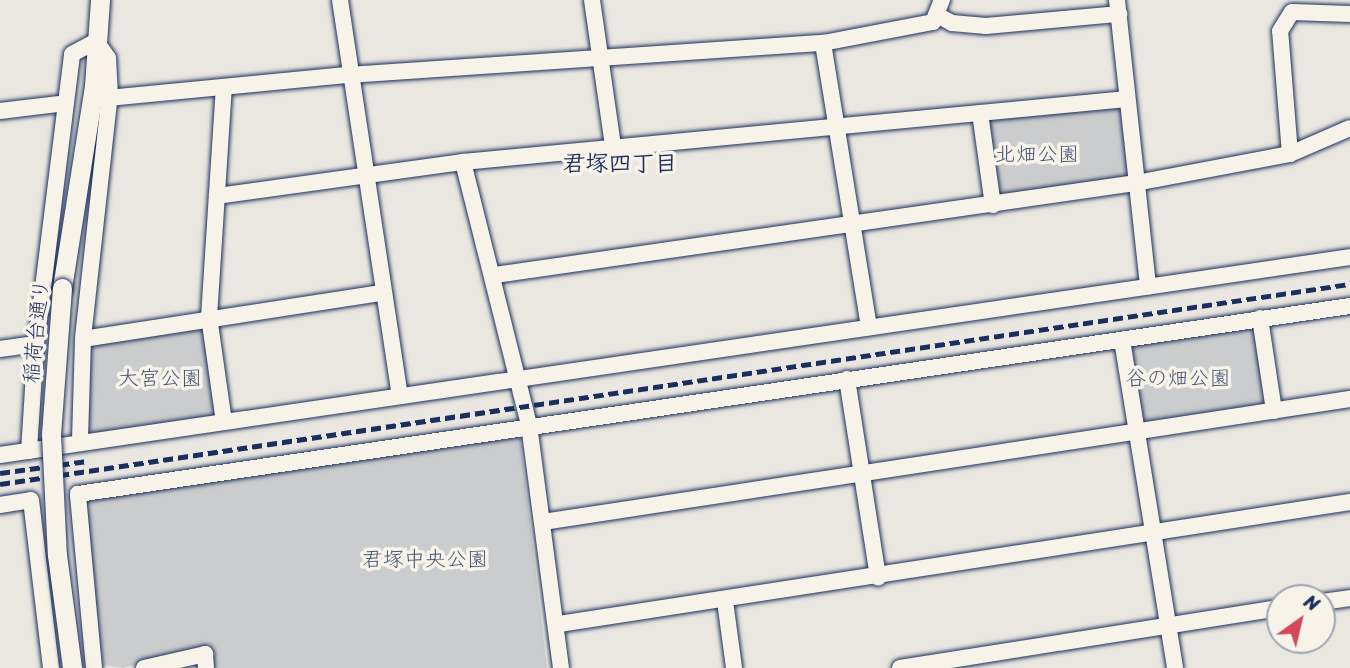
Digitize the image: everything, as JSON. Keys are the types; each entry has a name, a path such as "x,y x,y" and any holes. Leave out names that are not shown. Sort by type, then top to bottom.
{"street":[{"name":"稲荷台通り","path":"72,668 57,555 51,434 62,288 94,86 100,0"},
{"path":"340,0 382,293 400,395"},
{"path":"592,0 613,146"},
{"path":"108,99 349,75 823,43 921,26 933,22 939,8 952,23 986,26 1118,7 1148,286"},
{"path":"1290,154 1280,31 1292,12 1350,15"},
{"path":"29,452 36,344 72,54 96,41 108,58 108,99 83,339 80,442"},
{"path":"823,43 869,327"},
{"path":"224,87 209,317 224,422"},
{"path":"218,196 463,162 1127,99"},
{"path":"0,111 66,103"},
{"path":"980,113 993,205"},
{"path":"495,275 1136,183 1290,154 1350,128"},
{"path":"463,162 495,275 529,425 559,624 561,668"},
{"path":"0,455 1350,257"},
{"path":"83,339 209,317 382,293"},
{"path":"94,668 78,494 529,425 1350,306"},
{"path":"1260,318 1274,411"},
{"path":"1122,340 1175,668"},
{"path":"0,349 36,344"},
{"path":"847,379 878,578"},
{"path":"543,522 1350,398"},
{"path":"0,505 31,500 51,668"},
{"path":"559,624 878,578 1350,502"},
{"path":"726,601 734,668"},
{"path":"900,668 1266,610"},
{"path":"144,668 205,654 206,668"}],"green space":[{"name":"北畑公園","path":"1117,107 1122,111 1129,175 1125,180 1003,197 998,194 988,124 992,119"},
{"name":"大宮公園","path":"209,317 224,422 80,442 83,339"},
{"name":"谷の畑公園","path":"1251,327 1256,330 1267,400 1263,405 1148,423 1143,419 1130,350 1135,344"},
{"name":"君塚中央公園","path":"515,435 520,438 547,668 213,668 210,645 123,668 103,665 85,504 89,498"}],"railway":[{"path":"0,484 1350,284"},
{"path":"0,473 87,461"}],"district":[{"name":"君塚四丁目","path":"620,164"}]}
